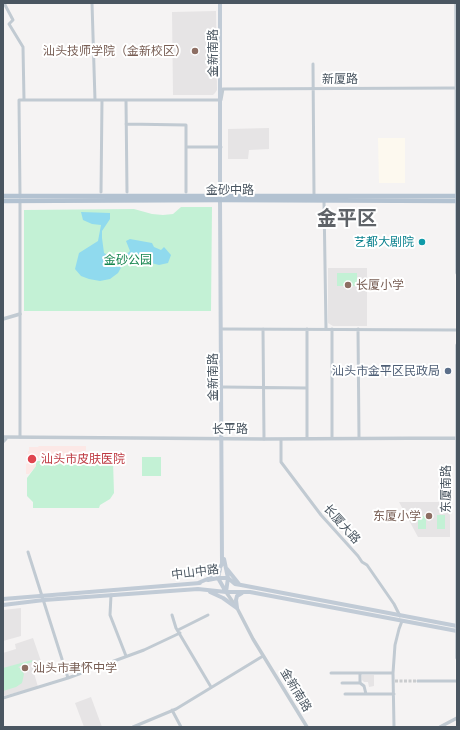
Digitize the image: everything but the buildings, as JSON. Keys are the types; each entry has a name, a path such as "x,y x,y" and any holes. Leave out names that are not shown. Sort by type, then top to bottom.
{"main road":[{"name":"金新南路","path":"222,3 222,439"},
{"name":"金新南路","path":"222,3 222,439 223,564 228,578 226,592"},
{"name":"金砂中路","path":"3,201 6,198 457,196"},
{"name":"金砂中路","path":"221,198 324,201 457,202"},
{"path":"223,564 218,578 226,592"},
{"path":"198,583 210,578 223,564"},
{"path":"223,564 228,573 241,585"},
{"name":"中山中路","path":"3,599 198,583 218,578 228,578 235,584 457,626"},
{"path":"198,589 206,590 217,595 237,608"},
{"name":"中山中路","path":"3,605 44,600 198,589 226,592 250,592 457,631"},
{"path":"237,608 237,596 250,592"}],"street":[{"path":"4,3 13,20 9,24 23,48 24,100"},
{"path":"92,3 95,100"},
{"path":"456,3 457,273"},
{"path":"313,64 314,196"},
{"name":"新厦路","path":"223,89 456,88"},
{"path":"20,437 19,100 221,100 223,89"},
{"path":"101,192 102,100"},
{"path":"126,100 127,192"},
{"path":"126,124 186,125 186,192"},
{"path":"186,147 221,147"},
{"path":"3,192 6,198 3,204"},
{"path":"324,201 326,330"},
{"path":"3,319 20,314"},
{"path":"223,330 457,330"},
{"path":"263,330 264,439"},
{"path":"307,330 307,438"},
{"path":"332,330 332,438"},
{"path":"358,330 359,438"},
{"name":"东厦南路","path":"457,344 457,658"},
{"path":"223,387 307,388"},
{"path":"3,442 4,438"},
{"name":"长平路","path":"4,438 457,439"},
{"name":"长平路","path":"4,438 281,440 457,439"},
{"name":"长厦大路","path":"281,440 281,462 320,515 362,562 367,565 394,604 400,616"},
{"path":"28,552 68,678"},
{"name":"金新南路","path":"226,592 237,608 263,656 307,727"},
{"path":"111,596 110,615 126,656"},
{"path":"172,615 179,632 211,687"},
{"path":"3,698 68,678 144,650 208,615"},
{"path":"394,727 393,673 395,646 402,621"},
{"path":"133,727 172,710 263,656"},
{"path":"331,673 393,673"},
{"path":"360,673 360,683"},
{"path":"418,681 457,681"},
{"path":"342,683 360,683 364,686 366,694"},
{"path":"345,694 394,694"},
{"path":"172,710 180,727"},
{"path":"440,727 457,718"}],"shaded area":[{"name":"汕头技师学院（金新校区）","path":"216,11 217,90 213,95 173,95 172,12"},
{"path":"269,128 269,149 249,150 248,159 228,159 228,129"},
{"path":"378,138 405,138 405,183 379,183"},
{"name":"长厦小学","path":"328,268 367,268 367,326 333,326 328,323"},
{"name":"汕头市皮肤医院","path":"86,446 86,458 36,458 36,466 29,474 26,474 29,447"},
{"name":"东厦小学","path":"399,502 450,502 450,537 418,537"},
{"path":"21,608 21,636 3,641 3,610"},
{"name":"汕头市聿怀中学","path":"33,638 42,664 49,662 50,666 34,673 38,687 3,696 3,653 16,649 15,644"},
{"path":"362,675 374,675 374,686 369,687 368,682 364,682 362,680"},
{"path":"91,697 102,727 84,727 75,703"}],"green space":[{"name":"金砂公园","path":"181,207 212,207 211,311 24,311 24,210 134,209 152,214 163,215 173,214"},
{"path":"337,273 357,273 357,286 337,286"},
{"path":"142,457 161,457 161,476 142,476"},
{"path":"36,461 113,461 114,493 110,499 100,505 99,508 33,508 33,502 27,496 27,478 36,466"},
{"path":"437,515 445,515 445,529 437,529"},
{"path":"418,516 426,516 426,529 418,529"},
{"path":"32,660 32,662 18,667 24,674 22,683 16,687 3,691 3,668"}],"water":[{"path":"81,212 110,213 110,219 102,231 104,253 109,256 115,259 123,257 130,251 126,241 130,239 152,243 154,247 161,250 164,247 171,255 168,263 159,265 147,262 135,256 123,264 118,273 110,279 100,281 81,276 75,269 79,253 98,241 101,225 92,224 83,220"}],"tunnel":[{"path":"395,681 418,681"}],"place":[{"name":"汕头技师学院（金新校区）","path":"195,51"},
{"name":"艺都大剧院","path":"422,242"},
{"name":"长厦小学","path":"348,285"},
{"name":"汕头市金平区民政局","path":"448,371"},
{"name":"汕头市皮肤医院","path":"32,459"},
{"name":"东厦小学","path":"429,516"},
{"name":"汕头市聿怀中学","path":"25,668"}],"district":[{"name":"金平区","path":"347,218"}]}
